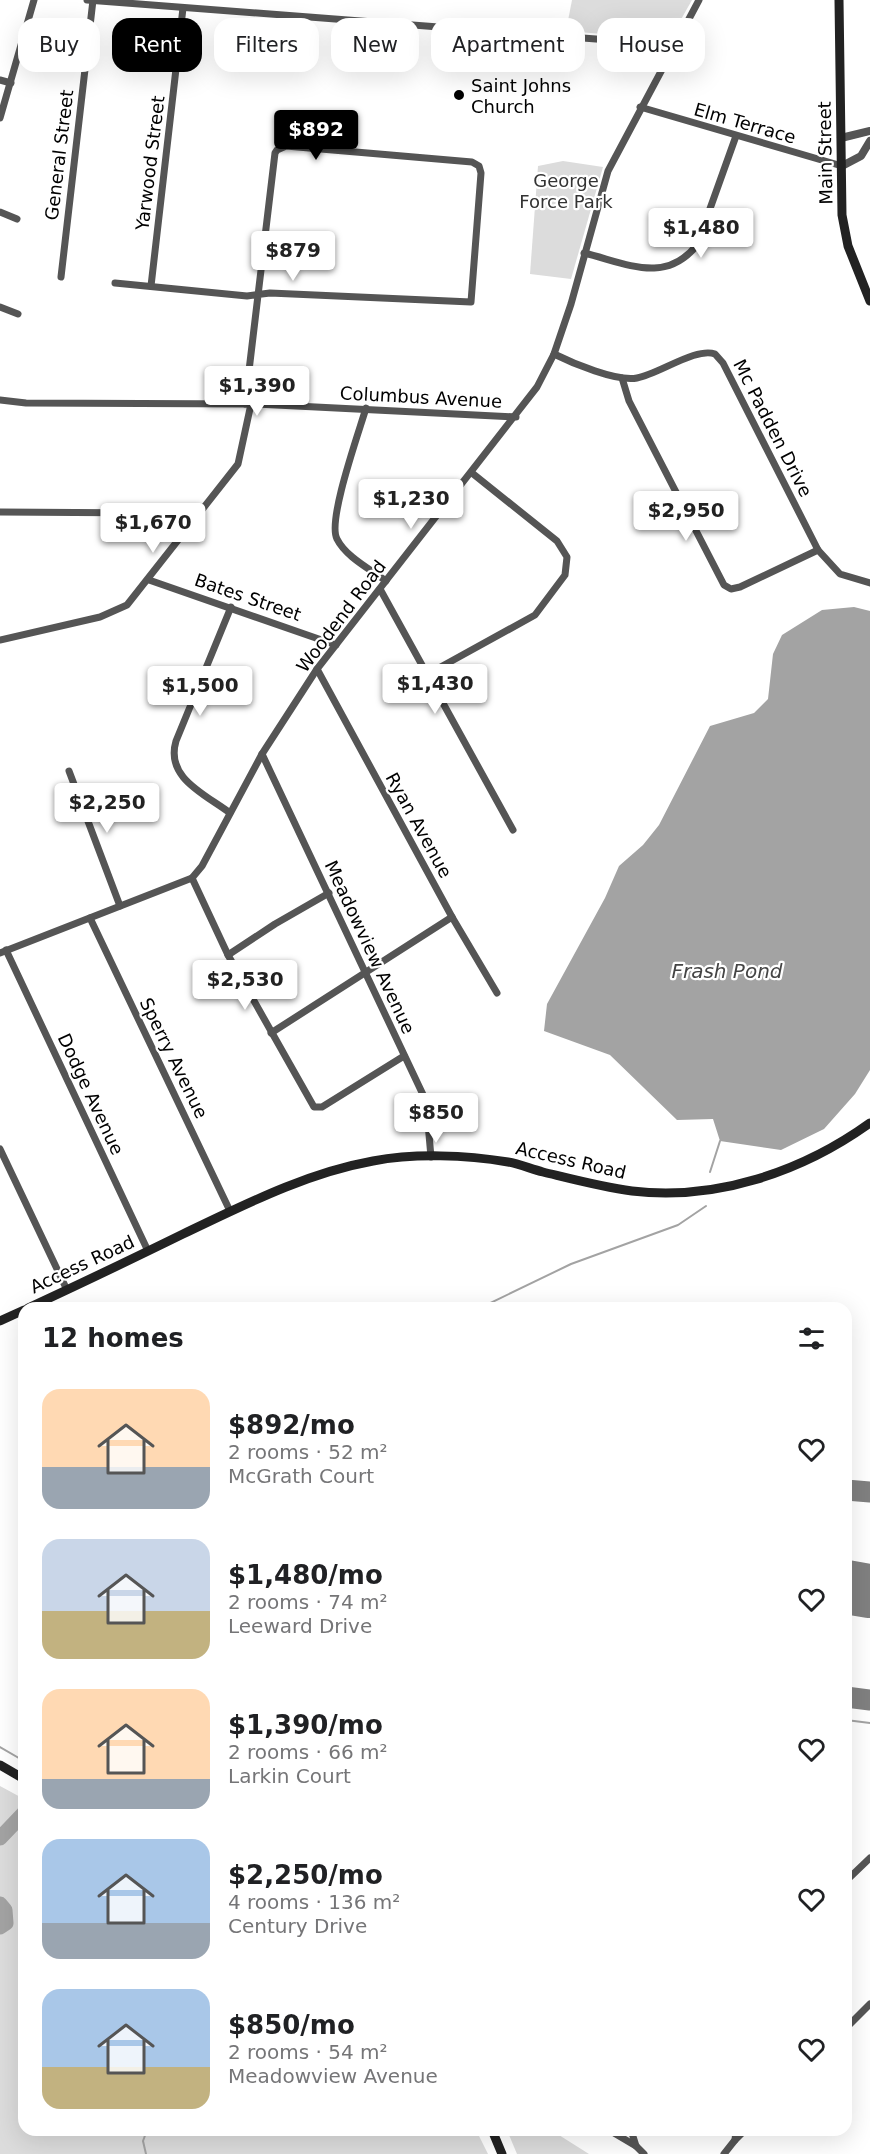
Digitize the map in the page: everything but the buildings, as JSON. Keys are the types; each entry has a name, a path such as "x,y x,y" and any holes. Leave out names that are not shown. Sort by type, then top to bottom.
{"main road":[{"name":"Main Street","path":"839,0 842,215 846,235 870,301"},
{"name":"Access Road","path":"41,1302 230,1211 319,1173 375,1161 431,1157 509,1162 630,1191 701,1191 746,1183 798,1164 835,1148 870,1123"},
{"name":"Access Road","path":"0,1321 18,1313"},
{"path":"0,1765 18,1776"},
{"path":"494,2136 502,2154"}],"street":[{"path":"0,118 34,0"},
{"path":"87,0 597,39"},
{"name":"General Street","path":"61,277 93,0"},
{"name":"Woodend Road","path":"689,18 699,0"},
{"name":"Yarwood Street","path":"151,286 183,8"},
{"name":"Woodend Road","path":"192,878 206,860 262,754 317,669 516,417 537,387 554,354 571,304 608,171 659,72"},
{"path":"0,80 11,83"},
{"name":"Elm Terrace","path":"640,107 842,166"},
{"path":"841,138 870,131"},
{"path":"584,253 657,269 680,262 687,257 696,245 736,136"},
{"path":"842,166 861,156 870,141"},
{"path":"0,640 111,613 127,605 149,580 238,464 248,404 259,294 275,153 279,148 286,146 472,162 479,166 481,173 471,302 259,294 247,296 115,283"},
{"path":"0,212 17,219"},
{"path":"0,307 18,314"},
{"name":"Mc Padden Drive","path":"554,354 568,361 622,378 635,379 651,375 702,352 716,354 723,363 818,549 840,574 870,583"},
{"path":"622,378 629,401 724,585 731,589 740,587 818,549"},
{"name":"Columbus Avenue","path":"0,400 26,403 248,404 516,417"},
{"path":"366,408 334,527 341,545 386,581"},
{"path":"428,674 534,615 567,569 565,551 556,541 472,473"},
{"path":"0,512 150,513 170,519 186,531"},
{"name":"Bates Street","path":"149,580 336,645"},
{"path":"380,589 513,830"},
{"path":"230,813 180,775 173,756 176,741 231,607"},
{"name":"Ryan Avenue","path":"317,669 452,917 497,993"},
{"name":"Meadowview Avenue","path":"262,754 426,1101 431,1157"},
{"path":"69,771 120,906"},
{"path":"3,952 192,878 228,955 311,1104 318,1108 322,1107 404,1056"},
{"path":"228,955 329,893"},
{"path":"271,1033 452,917"},
{"name":"Sperry Avenue","path":"90,918 230,1211"},
{"name":"Dodge Avenue","path":"3,952 148,1251"},
{"path":"0,1149 67,1290"},
{"path":"852,1875 870,1858"},
{"path":"852,2022 870,2004"},
{"path":"619,2136 644,2154"},
{"path":"634,2136 636,2146"},
{"path":"735,2136 735,2140"},
{"path":"724,2154 739,2136"}],"green space":[{"path":"572,0 692,0 682,18 597,18 597,34 585,33 585,18 569,18"},
{"name":"George Force Park","path":"563,161 603,167 571,279 530,274 538,166"},
{"path":"0,1786 18,1796 18,2136 479,2136 488,2154 0,2154"},
{"path":"510,2136 560,2136 589,2154 517,2154"}],"water":[{"name":"Frash Pond","path":"854,607 870,611 870,1070 855,1094 824,1129 781,1150 720,1141 713,1119 677,1120 610,1055 544,1031 547,1004 605,898 619,866 643,845 659,825 710,726 754,713 768,699 773,654 782,635 822,610"}],"waterway":[{"path":"710,1172 720,1141"},
{"path":"492,1302 571,1264 678,1225 706,1206"},
{"path":"852,1721 870,1723"},
{"path":"0,1747 18,1758"},
{"path":"0,1838 18,1819"},
{"path":"0,1904 5,1910 6,1923 0,1927"},
{"path":"145,2136 143,2141 146,2154"}],"taxiway":[{"path":"852,1490 870,1492"},
{"path":"852,1698 870,1700"}],"runway":[{"path":"852,1588 870,1591"}],"place":[{"name":"Saint Johns Church","path":"459,95"}]}
